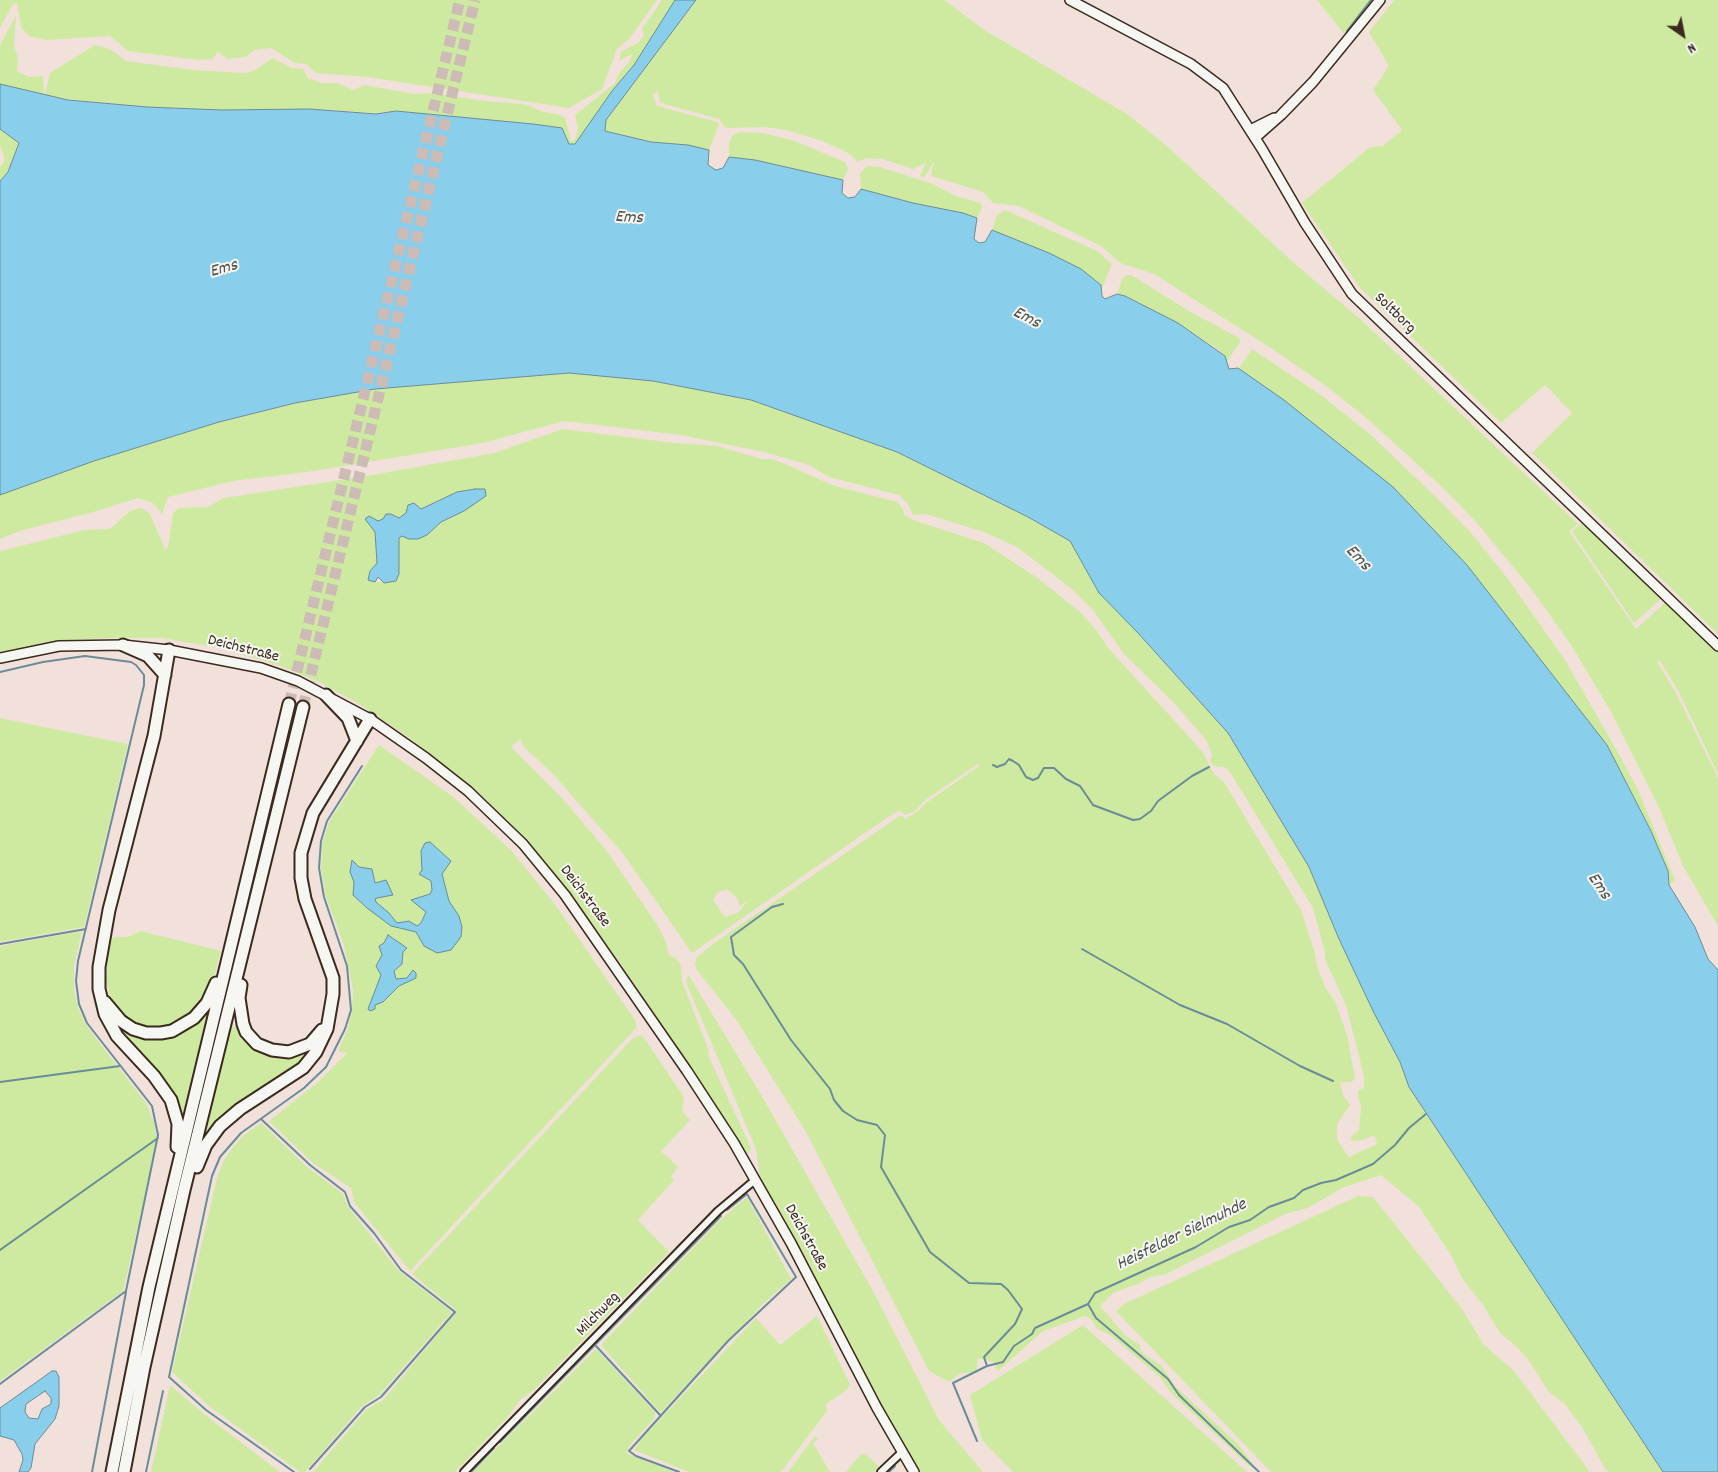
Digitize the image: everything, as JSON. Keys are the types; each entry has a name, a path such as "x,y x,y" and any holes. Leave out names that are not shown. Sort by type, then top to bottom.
{"highway":[{"path":"123,645 148,656 165,675"},
{"path":"169,650 154,736 109,910 99,967 99,989 105,1014 118,1036 154,1076 171,1100 178,1124 177,1143 172,1165 175,1178"},
{"path":"326,695 348,718 357,741"},
{"path":"112,1472 142,1322 175,1178 289,704"},
{"path":"124,1472 146,1357 184,1190 303,707"},
{"path":"184,1190 194,1177 201,1153 220,1126 245,1105 303,1068 316,1052 327,1029 333,978 305,899 301,878 301,853 313,813 370,719"},
{"path":"246,934 249,947 239,998 243,1024 257,1044 280,1052 298,1050 310,1044 317,1036 330,1012"},
{"path":"99,989 110,1009 121,1021 140,1031 161,1034 179,1028 194,1018 208,1003 217,981 226,968"}],"main road":[{"name":"Soltborg","path":"1070,0 1206,73 1223,88 1253,134 1305,223 1352,294 1718,646"},
{"path":"1253,134 1281,115 1327,65 1380,0"},
{"name":"Deichstraße","path":"0,658 59,646 123,645 169,650 261,668 326,695 370,719 426,758 468,791 536,859 565,895 698,1087 755,1180 824,1303 901,1453 914,1472"}],"street":[{"name":"Milchweg","path":"464,1472 718,1211 755,1180"},
{"path":"881,1472 901,1453"}],"green space":[{"path":"0,0 657,0 629,39 617,49 602,89 569,108 367,77 316,73 306,64 295,63 271,48 254,50 246,57 228,59 218,52 212,59 199,60 128,51 110,36 45,40 29,36 21,27 17,3 13,4 0,28"},
{"path":"662,0 675,0 634,65 612,91 575,144 570,144 533,124 429,114 396,111 376,113 309,109 222,110 147,107 45,95 50,73 95,45 110,49 126,61 194,70 244,73 253,71 273,58 292,68 303,69 308,78 322,83 337,83 353,90 364,85 414,94 433,93 485,101 524,104 565,118 571,141 575,140 578,128 575,115 615,83 619,73 630,61 632,54 619,61 621,52 639,42 644,36 642,29"},
{"path":"696,0 944,0 986,31 1127,114 1168,147 1295,264 1359,318 1578,524 1569,531 1636,629 1666,602 1718,652 1718,774 1679,692 1660,661 1657,662 1676,693 1718,778 1718,926 1683,866 1658,805 1610,710 1571,645 1532,590 1477,523 1442,487 1370,421 1330,389 1274,350 1154,274 1120,263 1101,246 1019,206 993,203 983,192 931,176 934,161 924,178 920,176 926,163 913,169 882,159 867,158 857,162 851,155 841,149 786,130 765,127 726,128 719,119 660,102 658,91 653,95 657,106 717,122 719,125 709,150 688,145 651,142 605,131 606,120"},
{"path":"1317,0 1374,0 1345,35"},
{"path":"1394,0 1718,0 1718,634 1532,453 1572,413 1550,390 1545,385 1501,423 1360,288 1302,203 1370,147 1383,146 1402,130 1373,90 1389,66 1369,32"},
{"path":"16,15 14,47 18,57 17,71 29,77 43,76 44,94 0,84 0,45"},
{"path":"0,129 19,143 8,171 0,180 0,167 5,160 0,145"},
{"path":"739,132 763,133 792,140 845,162 848,170 843,180 755,160 729,157 729,143 732,136"},
{"path":"867,166 880,167 933,184 956,196 981,203 982,208 977,218 861,189 860,174"},
{"path":"1005,210 1097,251 1112,264 1102,288 1101,285 992,230 997,215"},
{"path":"1127,275 1131,275 1189,311 1239,338 1241,341 1227,361 1220,351 1178,323 1117,294 1122,279"},
{"path":"1252,349 1321,395 1371,435 1472,534 1508,579 1565,660 1638,790 1675,880 1669,885 1668,871 1651,831 1605,743 1570,701 1239,368"},
{"path":"569,373 653,381 751,400 897,452 1028,517 1070,541 1099,593 1138,633 1228,733 1309,867 1339,939 1374,1013 1400,1062 1409,1087 1663,1472 1609,1472 1605,1469 1584,1430 1565,1404 1548,1391 1530,1362 1517,1347 1500,1333 1483,1305 1462,1278 1451,1255 1419,1207 1381,1175 1342,1188 1308,1208 1285,1214 1164,1275 1150,1277 1140,1283 1113,1293 1100,1306 1125,1335 1140,1345 1140,1350 1145,1355 1161,1365 1176,1387 1238,1444 1258,1471 1248,1465 1171,1393 1161,1378 1109,1334 1097,1329 1091,1319 1085,1316 1043,1331 998,1371 993,1362 978,1358 976,1373 961,1373 949,1382 929,1371 806,1132 737,1021 697,970 695,964 697,957 717,941 901,815 905,819 918,811 926,803 979,766 978,764 925,800 916,810 906,815 899,811 888,817 692,953 624,855 553,774 524,747 520,739 511,747 562,798 606,850 656,923 666,942 669,955 677,959 681,966 682,981 709,1051 708,1055 751,1148 749,1153 744,1153 621,964 547,864 513,826 480,794 410,738 354,701 321,683 278,665 220,648 162,638 114,638 64,640 0,652 0,551 84,530 110,529 130,511 141,508 150,514 165,549 168,548 173,513 179,508 208,507 224,498 372,475 494,453 563,429 675,443 717,446 762,459 773,459 835,486 897,502 903,509 904,515 916,521 984,543 1039,579 1080,612 1097,631 1109,649 1203,753 1214,774 1224,782 1301,910 1314,950 1317,966 1326,989 1335,1001 1347,1035 1355,1078 1352,1082 1340,1082 1343,1095 1350,1105 1337,1124 1337,1140 1349,1157 1377,1144 1374,1135 1363,1140 1351,1141 1351,1137 1359,1130 1361,1108 1358,1090 1364,1088 1364,1076 1346,1005 1325,959 1325,952 1313,908 1230,772 1224,767 1213,766 1210,760 1212,756 1211,751 1206,740 1176,705 1123,653 1093,610 1072,589 1017,547 984,532 926,514 913,515 908,504 899,495 829,477 809,465 764,452 681,435 564,421 483,443 307,472 233,481 168,497 162,514 153,503 138,498 20,531 0,539 0,495 94,461 219,422 295,403 375,389","holes":["485,489 473,504 464,511 441,522 427,535 409,539 402,536 399,538 399,574 396,581 375,582 370,571 377,563 375,532 378,521 399,518 457,492","727,889 737,898 740,906 747,901 739,912 725,917 713,900 717,893"]},
{"path":"1584,522 1662,598 1634,623 1572,531"},
{"path":"0,718 128,744 84,927 0,942"},
{"path":"379,745 452,796 510,849 557,907 635,1020 637,1027 410,1271 354,1202 351,1188 313,1163 269,1121 318,1082 347,1053 338,1051 347,1031 352,1010 353,990 344,945 326,897 321,867 323,841 329,822"},
{"path":"82,931 74,966 74,990 78,1008 88,1028 146,1103 154,1122 157,1143 123,1291 0,1381 0,946"},
{"path":"140,931 221,951 212,984 201,1003 182,1023 162,1030 137,1026 120,1016 112,1005 106,982 108,943 114,937 128,937"},
{"path":"688,974 763,1098 874,1293 939,1420 983,1472 919,1472 915,1467 760,1179 756,1149 686,982"},
{"path":"211,1006 181,1127 177,1110 118,1032 110,1014 153,1037"},
{"path":"230,1026 242,1029 273,1052 317,1040 305,1061 204,1143"},
{"path":"642,1035 684,1097 682,1111 690,1120 661,1151 678,1167 671,1176 674,1180 638,1220 669,1252 533,1391 520,1400 507,1418 455,1472 313,1472 367,1409 383,1400 457,1311 412,1274 633,1038"},
{"path":"261,1123 306,1166 343,1194 348,1207 399,1271 452,1312 379,1395 362,1406 305,1472 300,1472 210,1407 172,1372 217,1178 224,1160 234,1146 244,1135"},
{"path":"1358,1196 1373,1197 1462,1309 1484,1345 1514,1371 1590,1472 1271,1472 1116,1311 1124,1304"},
{"path":"747,1197 791,1279 764,1303 662,1411 659,1411 601,1345 718,1222"},
{"path":"817,1316 850,1384 847,1390 826,1404 827,1411 781,1472 689,1472 634,1450 644,1436 756,1318 780,1345"},
{"path":"1083,1325 1247,1472 1013,1472 982,1440 970,1395"},
{"path":"596,1349 655,1412 654,1419 630,1445 626,1453 674,1472 473,1472"},
{"path":"170,1385 204,1414 280,1472 151,1472"},
{"path":"815,1436 818,1439 813,1443 830,1472 788,1472"},
{"path":"861,1454 866,1455 879,1466 874,1472 846,1472"}],"water":[{"name":"Ems","path":"675,0 696,0 606,120 605,131 651,142 688,145 709,150 708,165 716,170 723,168 729,157 755,160 843,180 842,193 848,198 855,197 861,189 913,203 963,213 977,218 974,239 979,243 985,242 992,230 1049,253 1081,269 1101,285 1102,296 1105,299 1117,294 1125,296 1178,323 1225,356 1229,369 1238,368 1284,400 1393,487 1467,565 1607,745 1651,831 1668,871 1669,885 1695,927 1708,959 1718,970 1718,1472 1663,1472 1409,1087 1400,1062 1374,1013 1339,939 1309,867 1228,733 1138,633 1099,593 1070,541 1028,517 897,452 751,400 653,381 569,373 375,389 295,403 219,422 94,461 0,495 0,181 8,172 19,143 0,129 0,84 68,100 147,107 222,110 309,109 376,114 396,111 533,124 562,128 569,144 575,144 612,91 634,65"},
{"path":"485,489 486,496 464,511 441,522 427,535 418,539 409,539 402,536 399,538 399,574 396,581 384,583 378,577 375,582 368,580 370,571 377,563 375,532 365,519 369,516 378,521 383,519 386,514 399,518 406,513 408,505 414,503 421,509 457,492"},
{"path":"430,842 451,861 442,874 449,901 459,916 462,927 461,937 451,950 437,953 424,946 416,932 391,926 353,895 354,882 350,872 352,860 359,867 372,869 375,883 386,880 393,895 377,898 375,899 376,902 397,923 409,921 417,926 421,923 426,912 411,900 430,894 432,890 431,881 419,874 422,870 421,851 425,843"},
{"path":"388,935 407,948 403,952 402,964 394,971 396,979 407,978 413,970 416,973 416,978 399,986 383,1002 375,1005 375,1009 370,1011 368,1009 381,975 376,966 382,955 379,946 384,943"},
{"path":"52,1371 56,1371 59,1377 59,1406 55,1419 35,1444 31,1468 28,1472 19,1472 23,1460 22,1454 14,1440 0,1436 0,1408","holes":["45,1391 51,1398 51,1404 42,1409 38,1419 29,1418 25,1412 26,1404"]}],"waterway":[{"path":"1347,31 1371,0"},
{"path":"0,672 43,662 85,656 131,662 144,675 144,685 78,961 76,981 79,1004 87,1023 152,1106 158,1135 126,1291 0,1384"},
{"path":"993,765 997,767 1005,764 1009,759 1019,765 1026,777 1033,780 1038,778 1044,768 1054,768 1066,779 1080,786 1093,805 1133,820 1140,819 1151,811 1158,801 1192,776 1209,767"},
{"path":"294,1472 206,1410 169,1377 212,1176 220,1157 241,1133 304,1088 326,1067 345,1029 351,1010 347,966 324,897 319,868 321,841 327,821 362,766"},
{"path":"783,904 772,907 731,937 734,955 743,964 791,1040 830,1089 834,1100 843,1111 857,1120 877,1125 885,1135 881,1167 930,1252 969,1283 1001,1284 1008,1290 1022,1309 1015,1324 984,1357 987,1366"},
{"path":"0,944 86,929"},
{"path":"1082,949 1180,1005 1227,1024 1300,1066 1333,1081"},
{"path":"0,1082 120,1066"},
{"name":"Heisfelder Sielmuhde","path":"977,1441 953,1383 987,1366 1003,1362 1014,1346 1032,1334 1035,1328 1088,1304 1095,1293 1196,1247 1229,1227 1250,1220 1269,1207 1294,1198 1303,1190 1336,1180 1373,1164 1426,1114"},
{"path":"261,1119 310,1165 345,1192 350,1206 374,1233 401,1270 455,1312 381,1397 365,1407 310,1469"},
{"path":"0,1250 158,1138"},
{"path":"679,1472 636,1456 629,1451 728,1341 796,1277 747,1194 727,1210"},
{"path":"500,1442 721,1216"},
{"path":"92,1472 126,1292"},
{"path":"1088,1304 1096,1318 1168,1379 1179,1395 1259,1472"},
{"path":"596,1346 660,1415"},
{"path":"146,1472 163,1391"},
{"path":"471,1472 494,1448"},
{"path":"889,1472 895,1466"}],"tunnel":[{"path":"289,704 460,0"},
{"path":"303,707 475,0"}]}
